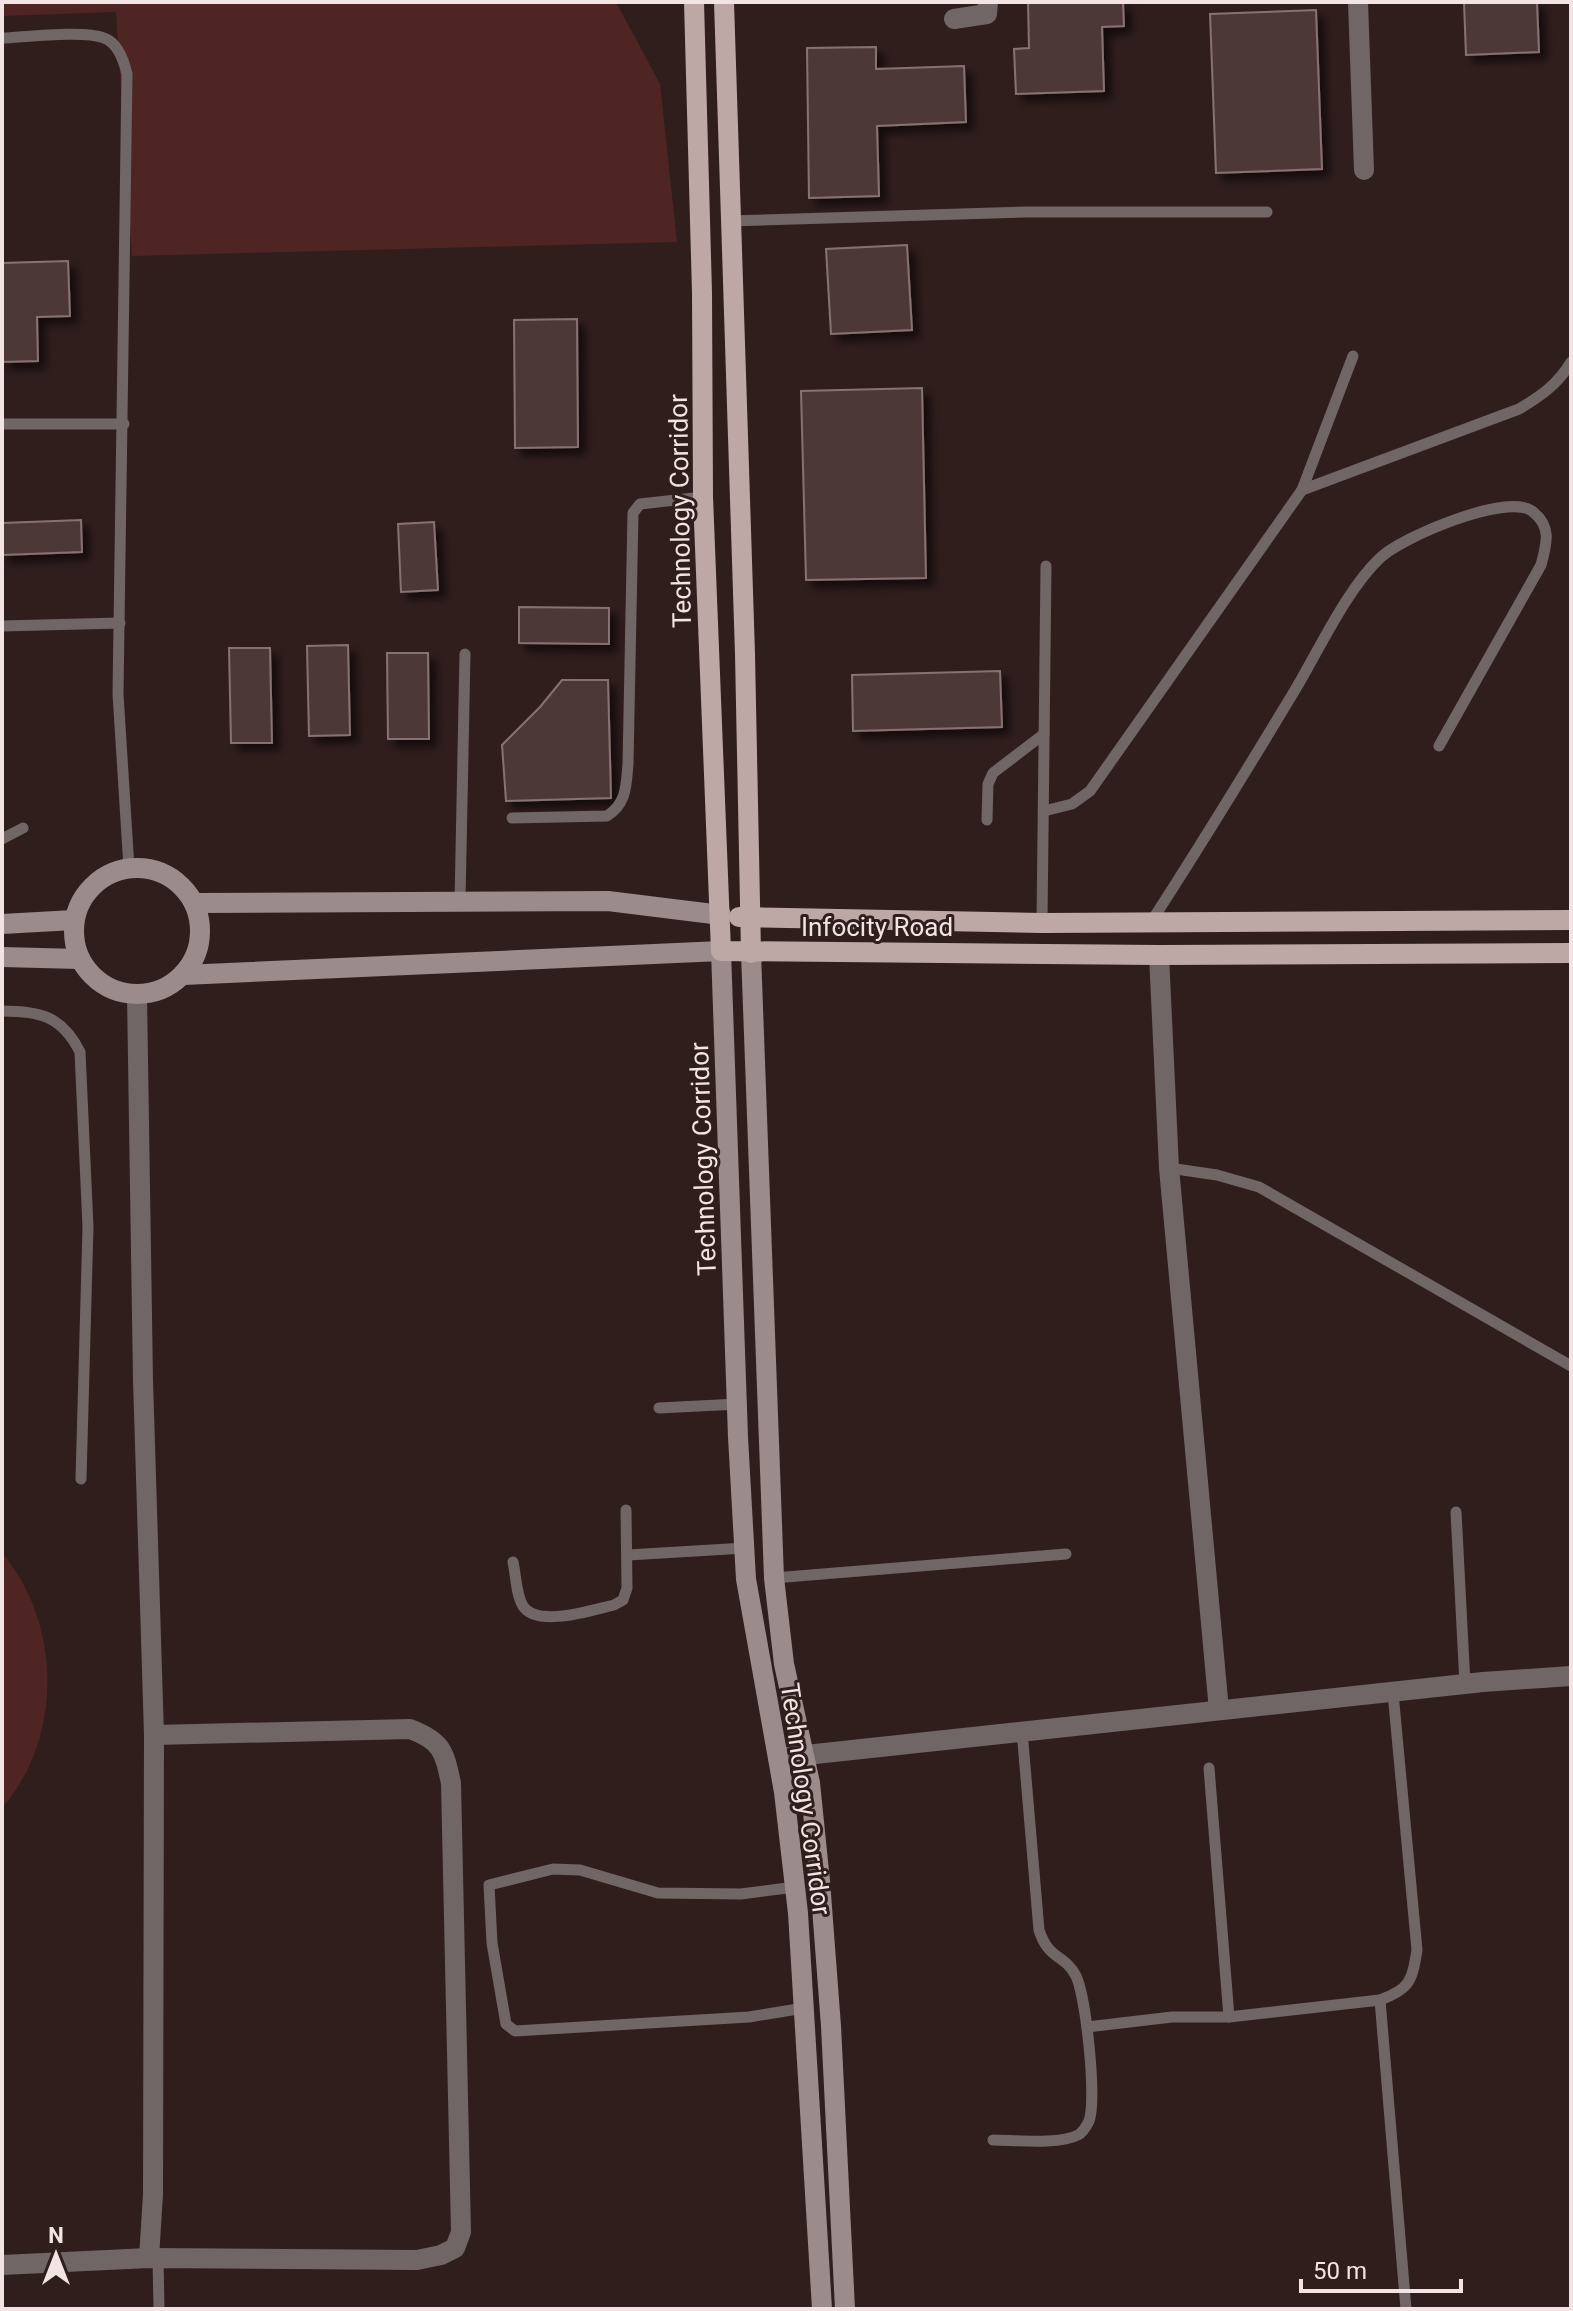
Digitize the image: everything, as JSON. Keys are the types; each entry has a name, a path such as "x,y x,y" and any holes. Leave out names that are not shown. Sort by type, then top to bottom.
{"main road":[{"name":"Technology Corridor","path":"694,2 702,293 703,497 721,951"},
{"path":"724,2 751,953"},
{"name":"Infocity Road","path":"721,915 1042,923 1571,920"},
{"name":"Infocity Road","path":"721,951 1159,955 1571,953"}],"street":[{"path":"954,19 987,14 988,2"},
{"path":"1358,2 1364,170"},
{"path":"129,868 153,869 170,876 184,888 194,903 200,921 200,941 194,959 183,975 170,986 137,995 104,986 90,975 79,959 73,940 74,920 80,901 92,885 105,876 129,868"},
{"name":"Infocity Road","path":"194,903 608,901 721,915"},
{"path":"2,924 74,920"},
{"name":"Infocity Road","path":"183,975 721,951"},
{"name":"Technology Corridor","path":"721,951 746,1579 778,1758 795,1887 822,2309"},
{"path":"751,953 774,1578 784,1664 810,1783 817,1853 830,2011 845,2309"},
{"path":"1159,955 1169,1168 1219,1710"},
{"path":"2,957 79,959"},
{"path":"137,995 143,1380 154,1735 154,2258"},
{"path":"778,1758 1465,1684 1571,1676"},
{"path":"2,2265 154,2258 417,2260 441,2255 455,2248 461,2232 451,1783 445,1755 430,1736 410,1729 154,1735"}],"lane":[{"path":"2,38 104,38 113,44 124,60 127,74 118,694 129,868"},
{"path":"730,221 1025,212 1267,212"},
{"path":"1044,811 1072,804 1099,780 1302,490 1353,356"},
{"path":"1302,490 1519,409 1543,395 1563,376 1571,362"},
{"path":"2,424 124,424"},
{"path":"512,818 607,816 618,809 624,797 628,764 633,513 640,504 703,497"},
{"path":"1151,923 1220,815 1351,596 1380,558 1398,545 1476,512 1512,505 1529,509 1543,522 1549,538 1541,565 1439,746"},
{"path":"1042,923 1046,566"},
{"path":"2,626 120,623"},
{"path":"460,901 465,654"},
{"path":"987,820 988,784 993,773 1044,734"},
{"path":"2,839 23,828"},
{"path":"2,1011 25,1011 49,1018 70,1032 80,1052 88,1227 81,1479"},
{"path":"1169,1168 1217,1175 1259,1187 1571,1366"},
{"path":"659,1408 738,1404"},
{"path":"513,1562 521,1604 539,1617 614,1605 623,1600 627,1588 626,1510"},
{"path":"1456,1512 1465,1684"},
{"path":"628,1555 745,1548"},
{"path":"774,1578 1066,1554"},
{"path":"1087,2027 1172,2017 1229,2017 1380,2000 1399,1993 1412,1978 1417,1950 1393,1693"},
{"path":"993,2140 1060,2139 1079,2135 1089,2123 1091,2108 1087,2027 1081,1988 1068,1963 1044,1946 1039,1930 1022,1731"},
{"path":"1209,1768 1229,2017"},
{"path":"795,1887 741,1894 658,1893 580,1870 553,1869 489,1885 492,1943 506,2024 515,2031 749,2017 804,2008"},
{"path":"1380,2000 1406,2309"},
{"path":"154,2258 159,2309"}],"shaded area":[{"path":"2,2 616,2 660,84 677,242 132,256 116,12 2,16"},
{"path":"2,1553 22,1581 36,1613 44,1646 47,1681 45,1715 36,1749 22,1780 2,1808"}],"building":[{"path":"1028,2 1123,2 1124,26 1102,27 1104,91 1016,94 1014,49 1029,48"},
{"path":"1464,2 1537,2 1539,52 1466,55"},
{"path":"1316,10 1322,169 1216,173 1210,14"},
{"path":"876,47 876,69 964,66 966,122 877,126 879,196 809,198 807,48"},
{"path":"907,245 912,330 831,334 826,249"},
{"path":"68,261 70,316 37,317 38,361 2,362 2,263"},
{"path":"577,319 578,447 515,448 514,320"},
{"path":"922,388 926,578 806,580 801,391"},
{"path":"81,520 82,552 2,555 2,523"},
{"path":"434,522 438,590 401,592 398,524"},
{"path":"519,607 609,608 609,644 519,643"},
{"path":"348,645 350,735 309,736 307,646"},
{"path":"229,648 270,648 272,743 231,743"},
{"path":"387,653 428,653 429,739 388,739"},
{"path":"1000,671 1002,727 853,731 852,675"},
{"path":"562,680 608,680 611,798 506,801 502,745"}]}
